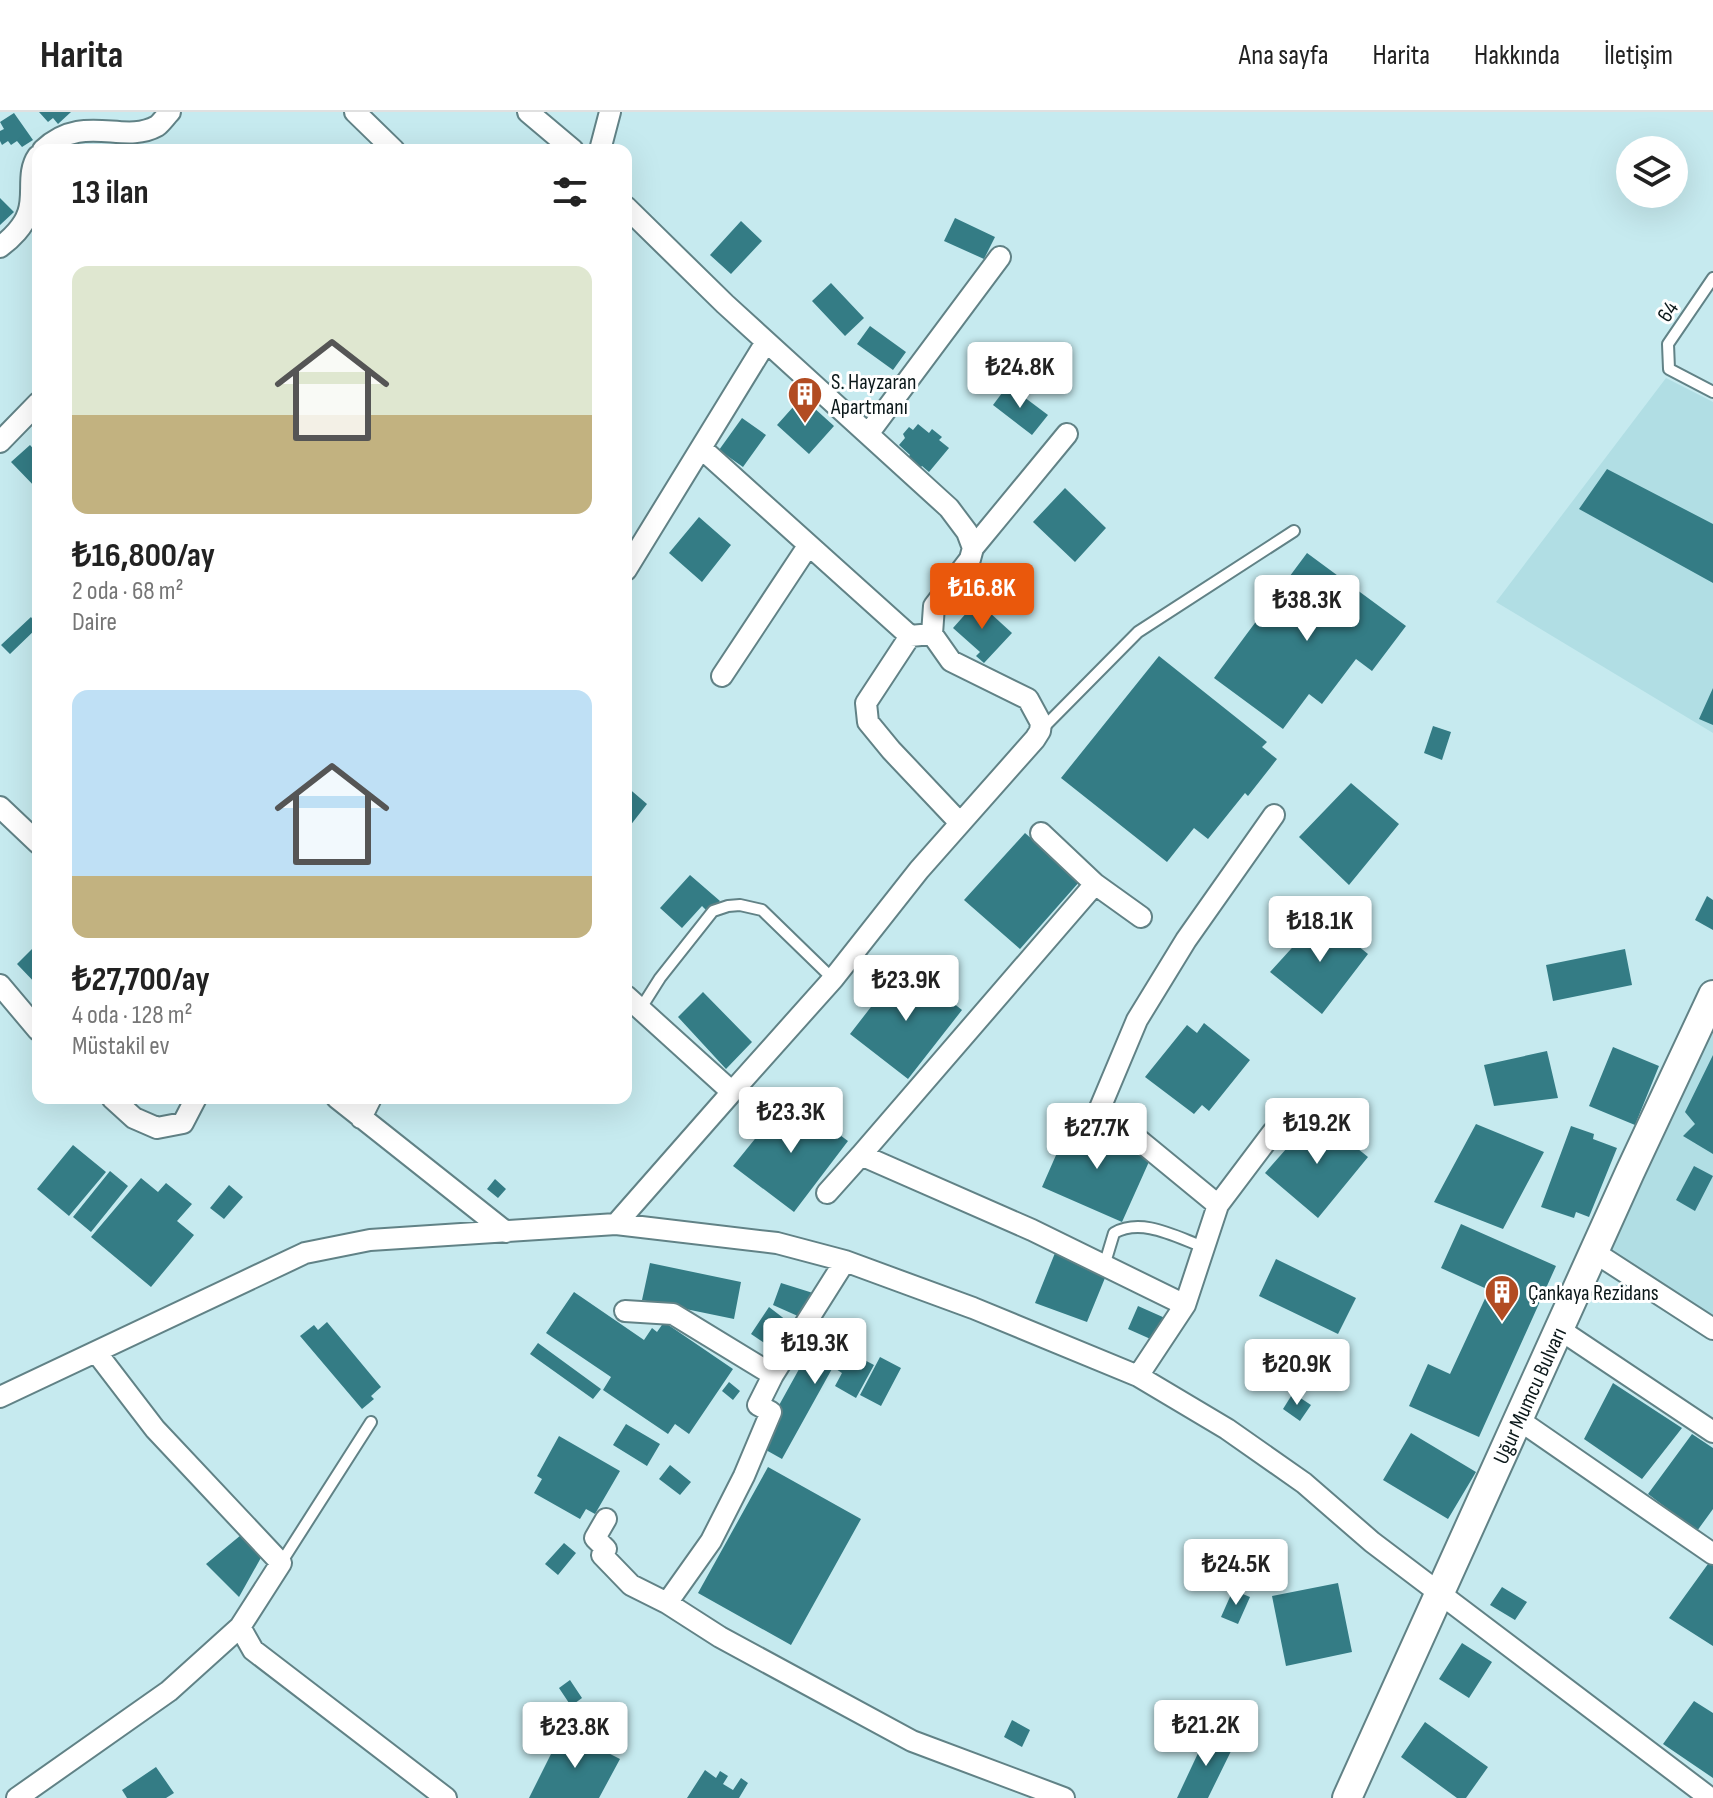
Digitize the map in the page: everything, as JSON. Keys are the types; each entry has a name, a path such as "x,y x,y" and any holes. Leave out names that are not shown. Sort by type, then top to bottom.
{"street":[{"path":"48,144 80,127 96,124 135,131 157,126 170,112"},
{"path":"355,112 388,144"},
{"path":"528,112 566,144"},
{"path":"602,144 610,112"},
{"path":"0,247 13,237 29,212 32,172"},
{"path":"632,213 766,342 949,508 967,532 973,548"},
{"path":"868,434 1000,257"},
{"path":"632,560 766,342"},
{"path":"0,442 32,409"},
{"path":"616,1224 833,979 919,870 1040,731 1038,714 1028,699 951,661 932,634 934,606 970,559 973,548 1067,434"},
{"path":"701,448 910,636 932,634"},
{"path":"722,676 808,546"},
{"path":"910,636 866,703 868,722 960,823"},
{"path":"0,807 32,837"},
{"path":"1218,1205 1100,1108 1137,1020 1186,940 1274,815"},
{"path":"1041,833 1095,884 1141,917"},
{"path":"827,1193 1095,884"},
{"path":"0,985 32,1023"},
{"name":"Uğur Mumcu Bulvarı","path":"1347,1798 1713,995"},
{"path":"634,1002 732,1092"},
{"path":"119,1104 134,1118 157,1128 183,1123 193,1104"},
{"path":"344,1104 506,1232"},
{"path":"361,1118 368,1104"},
{"path":"1138,1376 1185,1305 1218,1205 1273,1132"},
{"path":"861,1155 1032,1230 1185,1305"},
{"path":"0,1397 305,1253 370,1240 616,1224 777,1243 845,1261 973,1308 1138,1376 1227,1429 1304,1483 1372,1542 1710,1798"},
{"path":"1594,1252 1713,1329"},
{"path":"667,1603 711,1541 744,1476 771,1412 758,1405 773,1375 845,1261"},
{"path":"625,1311 673,1314 773,1375"},
{"path":"1559,1329 1713,1432"},
{"path":"17,1798 169,1691 240,1627 281,1563 155,1429 96,1352"},
{"path":"1519,1420 1713,1554"},
{"path":"606,1519 595,1538 606,1549 602,1555 631,1585 912,1741 1064,1798"},
{"path":"240,1627 253,1650 446,1798"}],"lane":[{"name":"64","path":"1713,278 1668,344 1669,369 1713,392"},
{"path":"1040,731 1138,632 1294,531"},
{"path":"634,1002 660,978 713,911 728,906 762,910 833,979"},
{"path":"1104,1266 1114,1233 1125,1227 1141,1225 1204,1247"},
{"path":"281,1563 371,1422"}],"shaded area":[{"path":"1666,378 1713,402 1713,733 1496,602"},
{"path":"1713,1033 1713,1324 1609,1252"}],"building":[{"path":"39,112 71,112 58,124 53,118 48,122"},
{"path":"14,113 33,140 22,147 17,141 2,145 0,141 0,131 4,129 0,122"},
{"path":"0,198 14,212 0,225"},
{"path":"955,218 995,237 984,259 944,241"},
{"path":"741,221 762,241 731,274 710,255"},
{"path":"831,283 864,318 845,336 812,301"},
{"path":"870,326 906,352 893,370 857,344"},
{"path":"1008,385 1048,415 1032,435 993,405"},
{"name":"S. Hayzaran Apartmanı","path":"802,397 834,426 809,454 777,425"},
{"path":"742,418 766,435 743,467 719,450"},
{"path":"918,424 929,433 932,429 949,448 929,472 922,466 918,470 905,460 910,455 899,445 909,427 913,430"},
{"path":"30,445 32,484 11,462"},
{"path":"1607,469 1713,524 1713,583 1579,509"},
{"path":"1065,488 1106,528 1075,562 1033,522"},
{"path":"699,517 731,545 702,582 669,553"},
{"path":"1307,553 1406,626 1372,671 1356,659 1322,704 1309,694 1283,729 1214,678"},
{"path":"977,601 1012,633 984,663 976,656 980,652 953,628"},
{"path":"31,617 32,633 10,654 1,645"},
{"path":"1159,656 1267,742 1262,747 1277,759 1208,839 1194,828 1167,862 1061,778"},
{"path":"1713,688 1713,725 1699,719"},
{"path":"1433,726 1451,732 1442,760 1424,753"},
{"path":"1351,783 1399,824 1349,885 1299,837"},
{"path":"632,791 647,804 632,823"},
{"path":"1025,833 1080,881 1020,949 964,900"},
{"path":"690,875 720,901 709,913 702,906 682,928 660,908"},
{"path":"1707,896 1713,900 1713,930 1695,920"},
{"path":"1321,916 1368,954 1322,1014 1270,972"},
{"path":"32,949 32,980 17,964"},
{"path":"1625,949 1632,985 1553,1001 1546,965"},
{"path":"910,969 962,1010 908,1079 850,1034 895,976 901,981"},
{"path":"703,992 752,1042 726,1069 678,1017"},
{"path":"1204,1023 1250,1060 1209,1111 1202,1105 1194,1114 1145,1077 1187,1025 1197,1033"},
{"path":"1613,1047 1659,1066 1635,1125 1589,1106"},
{"path":"1547,1051 1558,1098 1494,1106 1484,1065"},
{"path":"1713,1055 1713,1154 1683,1136 1695,1124 1685,1112"},
{"path":"794,1101 848,1141 794,1212 733,1166 780,1108 785,1112"},
{"path":"1316,1115 1368,1157 1318,1218 1265,1173"},
{"path":"1078,1122 1152,1155 1122,1222 1042,1187 1067,1130 1073,1133"},
{"path":"1476,1124 1544,1152 1503,1229 1434,1202"},
{"path":"1571,1126 1594,1134 1593,1139 1617,1148 1589,1217 1576,1212 1574,1218 1541,1207"},
{"path":"73,1145 106,1172 69,1216 37,1189"},
{"path":"1694,1166 1713,1176 1695,1211 1676,1200"},
{"path":"110,1171 128,1186 91,1232 73,1217"},
{"path":"141,1178 158,1192 166,1183 192,1204 177,1221 194,1235 151,1287 91,1237"},
{"path":"495,1179 506,1189 498,1198 487,1189"},
{"path":"229,1185 243,1197 224,1219 210,1208"},
{"name":"Çankaya Rezidans","path":"1461,1224 1556,1266 1479,1437 1409,1406 1428,1364 1450,1374 1489,1290 1441,1268"},
{"path":"1055,1253 1107,1273 1087,1322 1035,1303"},
{"path":"1276,1259 1356,1298 1338,1334 1259,1296"},
{"path":"650,1263 741,1282 734,1319 642,1300"},
{"path":"781,1283 813,1293 800,1317 773,1305"},
{"path":"574,1292 644,1340 652,1328 657,1332 664,1322 733,1369 689,1434 675,1424 668,1434 603,1390 611,1377 546,1333"},
{"path":"1138,1306 1165,1318 1155,1341 1128,1329"},
{"path":"769,1307 795,1327 778,1352 751,1334"},
{"path":"327,1322 381,1387 371,1396 374,1399 362,1409 300,1336 314,1325 318,1330"},
{"path":"824,1324 861,1344 855,1355 874,1365 856,1398 835,1386 842,1373 833,1367 782,1459 757,1445"},
{"path":"538,1343 601,1389 593,1399 530,1354"},
{"path":"880,1357 901,1368 881,1406 860,1395"},
{"path":"729,1382 740,1391 733,1400 722,1391"},
{"path":"1613,1383 1682,1428 1642,1479 1584,1439"},
{"path":"1293,1393 1311,1405 1300,1421 1283,1409"},
{"path":"626,1424 660,1444 647,1466 613,1445"},
{"path":"1411,1433 1476,1472 1448,1519 1383,1480"},
{"path":"1692,1434 1713,1448 1713,1509 1697,1531 1648,1494"},
{"path":"559,1436 620,1471 595,1514 586,1509 580,1519 534,1493 542,1479 537,1476"},
{"path":"670,1465 691,1482 680,1495 659,1479"},
{"path":"768,1467 861,1519 791,1645 698,1593"},
{"path":"241,1535 263,1554 239,1597 206,1564"},
{"path":"564,1543 576,1553 558,1575 545,1564"},
{"path":"1713,1557 1713,1646 1669,1618"},
{"path":"1338,1583 1352,1652 1286,1666 1272,1596"},
{"path":"1502,1587 1527,1602 1515,1620 1490,1605"},
{"path":"1233,1590 1250,1597 1238,1624 1221,1617"},
{"path":"1462,1643 1492,1662 1469,1698 1439,1679"},
{"path":"570,1680 582,1698 571,1706 559,1688"},
{"path":"1694,1701 1713,1713 1713,1778 1663,1744"},
{"path":"1012,1720 1030,1730 1022,1747 1004,1737"},
{"path":"1425,1722 1488,1767 1466,1798 1457,1798 1401,1757"},
{"path":"563,1730 620,1759 599,1798 529,1798"},
{"path":"1207,1734 1234,1745 1208,1798 1177,1798"},
{"path":"156,1767 174,1793 166,1798 127,1798 122,1790"},
{"path":"705,1770 716,1778 720,1771 728,1776 723,1784 733,1790 741,1778 748,1783 739,1798 687,1798"}],"place":[{"name":"S. Hayzaran Apartmanı","path":"805,425"},
{"name":"Çankaya Rezidans","path":"1502,1323"}]}
